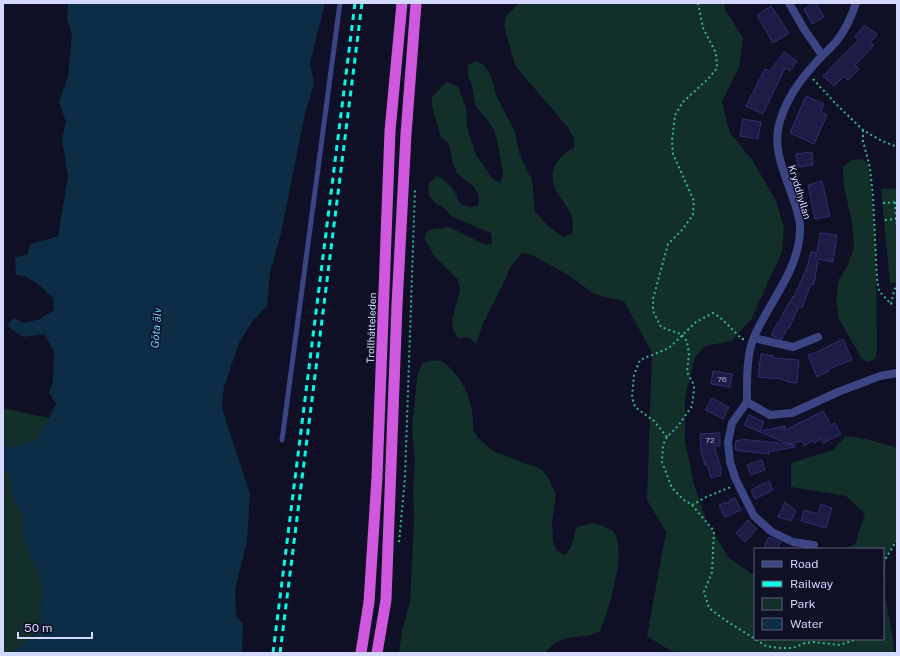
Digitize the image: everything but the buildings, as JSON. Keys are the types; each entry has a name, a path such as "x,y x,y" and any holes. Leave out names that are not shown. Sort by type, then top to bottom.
{"highway":[{"name":"Trollhätteleden","path":"361,653 369,602 376,501 390,131 402,3"},
{"path":"377,653 386,600 397,305 406,134 416,3"}],"street":[{"path":"789,3 822,55"},
{"name":"Kryddhyllan","path":"747,402 746,372 754,338 771,304 787,277 798,250 800,225 795,203 778,155 777,138 780,119 791,95 807,72 838,39 850,20 856,3"},
{"path":"754,338 793,347 818,337"},
{"path":"814,545 793,542 772,532 754,516 738,484 730,462 728,442 732,423 747,402 770,414 792,413 838,392 880,376 897,373"}],"lane":[{"path":"282,440 340,3"}],"path":[{"path":"698,3 703,28 716,53 718,68 683,102 676,115 672,141 673,154 694,201 693,215 682,230 668,244 653,299 653,311 661,327 672,330 687,341 689,354 687,372 694,385 694,390 692,406 678,426 667,437 663,445 662,462 672,488 684,500 692,504 714,531 712,572 704,592 710,608 754,639"},
{"path":"807,72 836,104 863,130 880,140 897,147"},
{"path":"863,130 863,141 870,168 877,279 879,290 891,304 897,284"},
{"path":"399,548 405,478 415,182"},
{"path":"883,203 896,202 897,228"},
{"path":"885,220 897,219"},
{"path":"667,437 654,421 635,407 632,397 634,375 640,360 669,348 696,322 713,313 721,317 742,339 754,338"},
{"path":"692,504 738,484"},
{"path":"884,561 897,540"},
{"path":"756,640 766,646 793,648 805,643 813,642 840,645 853,640"}],"green space":[{"path":"519,3 724,3 725,9 743,38 739,67 722,102 730,133 753,161 776,201 784,228 782,252 751,320 731,341 705,346 695,357 685,397 685,440 694,485 707,522 729,558 754,575 754,640 884,640 884,548 847,548 855,544 865,514 846,496 791,487 791,463 833,450 846,436 866,439 897,448 897,538 886,557 885,596 893,638 894,653 701,653 671,651 647,636 666,532 647,500 652,353 624,301 603,297 593,293 568,275 532,255 522,253 509,269 483,324 476,344 468,337 458,338 453,329 452,319 460,290 458,280 435,257 424,238 428,230 449,227 483,244 492,244 491,233 451,216 444,208 435,203 429,195 428,184 437,176 452,188 460,204 469,207 478,206 479,196 474,187 457,173 453,164 449,144 441,137 432,107 432,97 447,82 458,87 466,107 467,127 476,155 493,179 501,183 503,173 494,130 475,105 472,85 468,76 468,65 477,61 485,66 490,75 496,95 515,132 519,153 532,180 535,211 547,225 563,237 572,234 572,217 555,188 552,175 559,159 574,148 574,138 568,128 515,65 504,26 506,16"},
{"path":"861,159 868,163 876,255 877,348 876,357 872,361 867,362 862,359 839,319 836,300 839,279 847,267 854,248 852,222 844,187 843,167 851,160"},
{"path":"897,188 897,283 890,283 881,189"},
{"path":"440,361 444,363 457,375 465,389 471,405 473,430 478,438 493,451 541,469 547,476 556,494 552,522 553,541 556,550 565,555 571,547 576,528 583,525 593,524 603,526 613,531 615,534 618,543 619,555 615,582 608,610 600,631 585,636 559,641 545,653 399,653 402,631 410,602 415,459 412,429 417,378 422,363"},
{"path":"3,408 49,418 36,440 13,447 3,445"},
{"path":"3,469 10,475 10,487 23,520 21,532 41,580 43,594 39,614 42,627 34,636 13,653 3,653"}],"water":[{"name":"Göta älv","path":"68,3 325,3 310,63 314,84 305,113 281,233 270,273 267,306 254,319 239,343 224,387 222,404 225,418 250,494 247,541 235,590 236,616 243,624 242,653 13,653 34,636 42,627 39,614 43,594 41,580 21,531 23,520 10,487 10,475 3,469 3,445 13,447 36,440 56,403 49,393 53,381 54,351 44,334 23,337 7,326 13,318 24,323 40,319 54,310 53,298 45,290 26,277 16,275 15,258 28,254 30,244 58,236 68,177 62,139 66,122 59,101 68,77 72,34 67,19"}],"railway":[{"path":"273,653 355,3"},
{"path":"280,653 362,3"}]}
